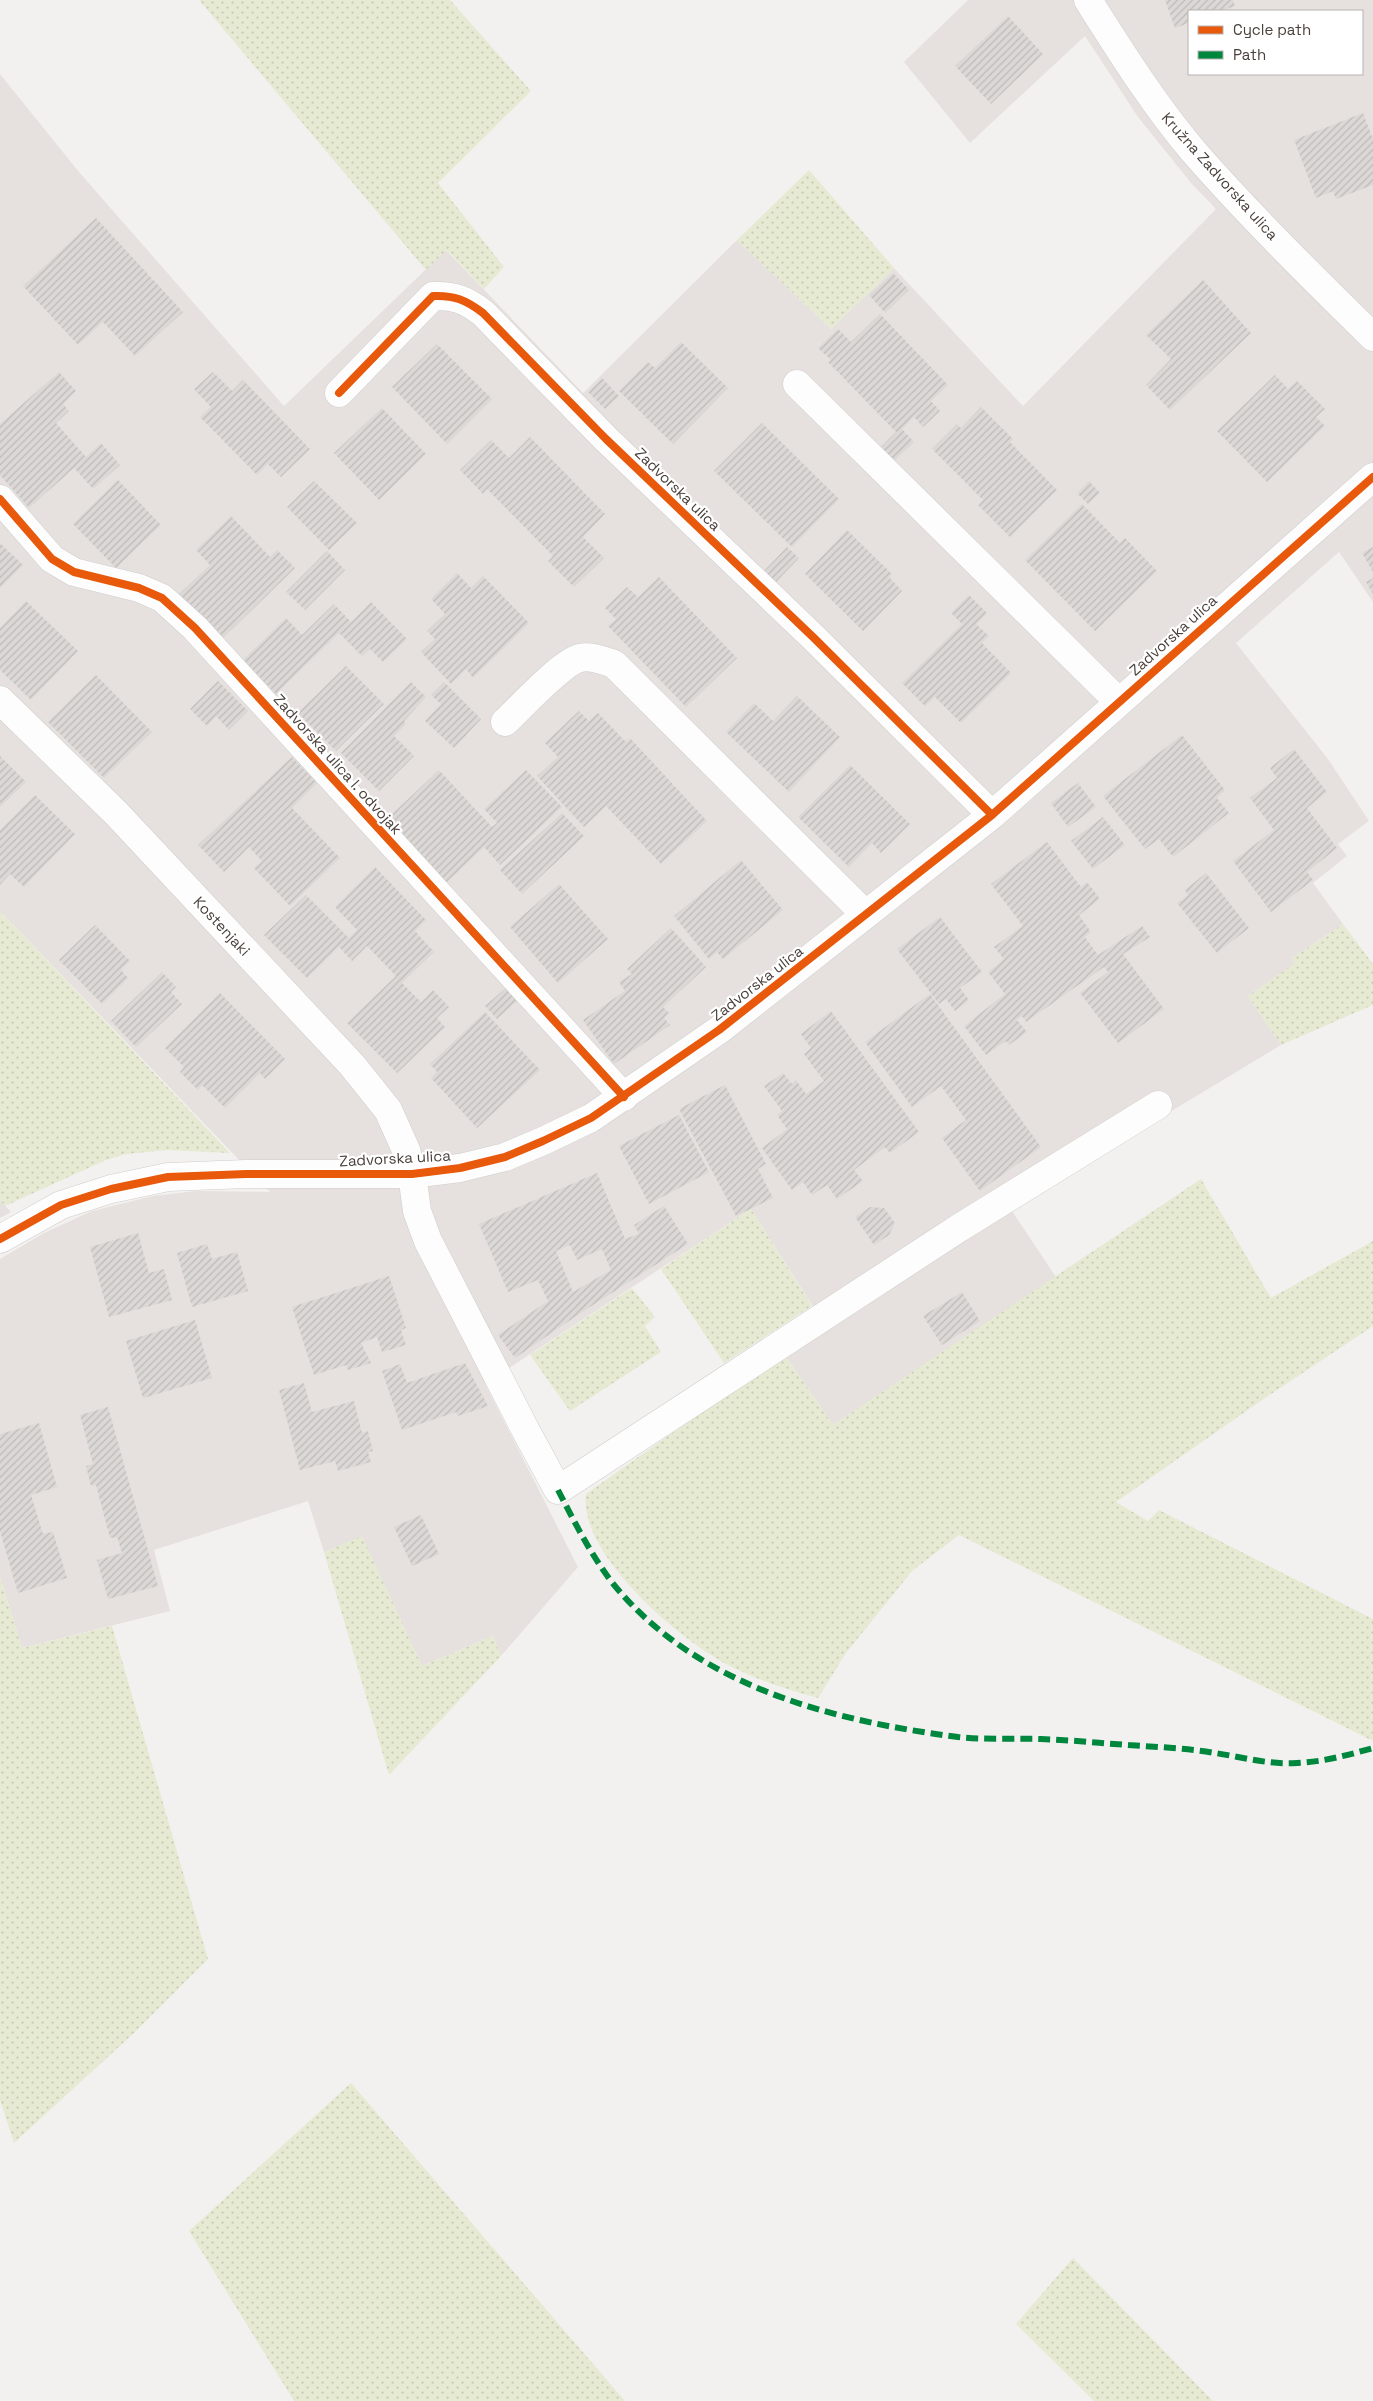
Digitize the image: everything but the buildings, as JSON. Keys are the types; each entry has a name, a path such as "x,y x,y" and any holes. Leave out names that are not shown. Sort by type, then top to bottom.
{"street":[{"name":"Kružna Zadvorska ulica","path":"1088,0 1154,101 1194,151 1261,224 1373,337"},
{"name":"Zadvorska ulica","path":"339,393 433,296 452,296 469,302 483,313 606,439 814,638 992,815"},
{"path":"797,384 1118,702"},
{"name":"Zadvorska ulica","path":"0,1239 61,1205 111,1189 168,1177 246,1174 412,1174 460,1168 505,1156 543,1142 591,1118 719,1030 992,815 1373,477"},
{"name":"Zadvorska ulica I. odvojak","path":"0,499 52,559 74,572 139,588 162,598 195,628 624,1097"},
{"path":"505,722 563,668 580,658 596,658 614,664 865,914"},
{"name":"Kostenjaki","path":"0,700 116,814 352,1065 388,1110 406,1150 412,1174 417,1211 428,1241 507,1396 558,1490 959,1228 1158,1105"}],"shaded area":[{"path":"968,0 1373,0 1373,602 1339,552 1236,643 1328,759 1369,821 1338,844 1347,856 1313,883 1343,924 1292,958 1296,963 1248,996 1281,1045 1010,1208 1056,1277 833,1425 784,1354 826,1327 751,1209 485,1384 578,1567 501,1656 493,1636 422,1666 362,1537 324,1552 308,1501 154,1550 170,1611 22,1648 0,1577 0,1259 44,1233 92,1211 153,1196 196,1191 270,1192 0,911 0,74 79,172 284,406 446,250 583,393 737,240 831,329 894,268 1023,406 1216,209 1191,183 1138,117 1085,36 970,143 904,62"},
{"path":"0,1200 11,1212 0,1218"}],"green space":[{"path":"199,0 450,0 531,91 438,183 504,267 484,289 447,250 426,270"},
{"path":"809,170 894,268 831,329 737,240"},
{"path":"0,911 230,1153 168,1150 126,1154 106,1160 5,1206 0,1200"},
{"path":"1343,924 1373,964 1373,1005 1281,1045 1248,996 1295,963 1292,958"},
{"path":"1201,1179 1271,1298 1373,1241 1373,1326 1265,1398 1116,1502 1148,1521 1159,1510 1373,1619 1373,1741 959,1535 912,1571 846,1653 818,1698 774,1685 732,1667 711,1655 662,1618 638,1594 616,1569 599,1543 588,1518 586,1494 784,1354 833,1425"},
{"path":"751,1209 812,1306 724,1363 661,1269"},
{"path":"632,1288 655,1317 645,1326 661,1352 570,1411 530,1355"},
{"path":"362,1536 422,1666 493,1636 501,1656 389,1775 324,1552"},
{"path":"0,1577 22,1648 112,1626 208,1959 134,2033 14,2143 0,2100"},
{"path":"351,2083 625,2401 294,2401 189,2231"},
{"path":"1073,2258 1213,2401 1094,2401 1016,2324"}],"marked path":[{"path":"558,1490 603,1570 645,1617 683,1647 724,1672 768,1692 815,1708 862,1721 958,1737 1052,1739 1172,1748 1204,1751 1276,1763 1316,1761 1345,1756 1373,1748"}],"cycle path":[{"path":"339,393 433,296 447,296 477,308 606,439 814,638 992,815"},
{"path":"0,1239 61,1205 111,1189 168,1177 246,1174 412,1174 460,1168 505,1157 591,1118 719,1030 992,815 1373,477"},
{"path":"0,499 52,559 74,572 139,588 162,598 195,628 624,1097"}]}
